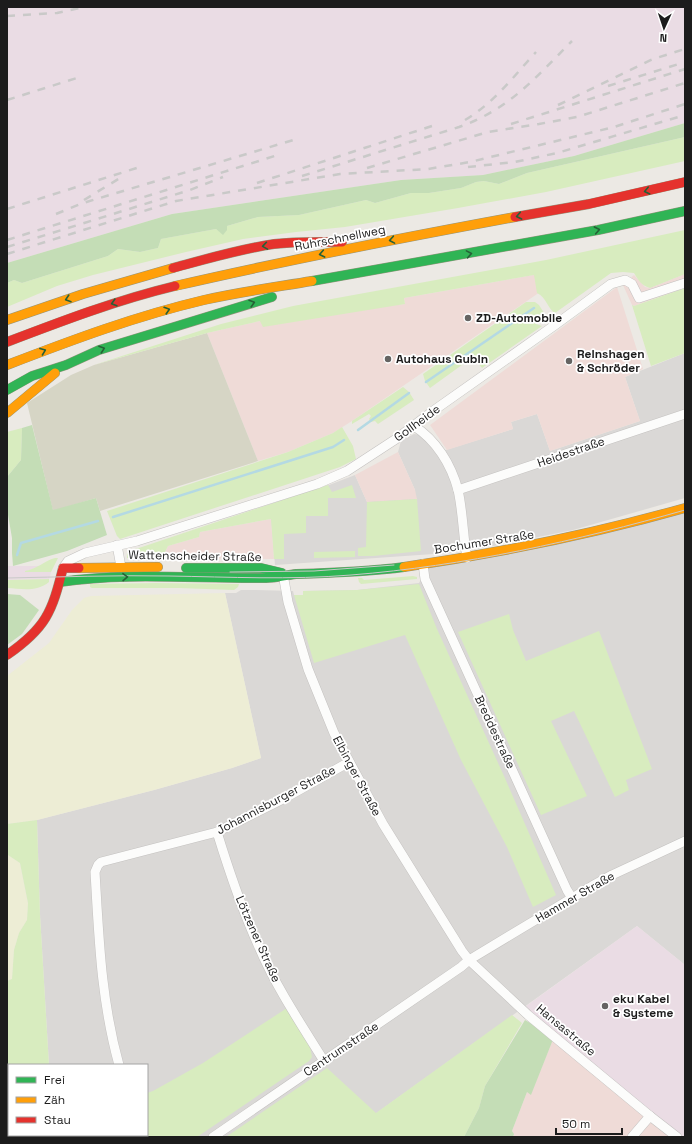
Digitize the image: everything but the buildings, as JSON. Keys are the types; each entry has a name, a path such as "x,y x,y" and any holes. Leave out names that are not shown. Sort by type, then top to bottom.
{"main road":[{"name":"Ruhrschnellweg","path":"7,342 104,306 171,287 256,267 374,243 589,204 685,182"},
{"path":"7,364 80,337 189,304 269,288 598,230 685,210"},
{"path":"7,320 32,310 120,282 215,256 264,246 306,242 374,243"},
{"path":"7,390 32,376 66,365 99,350 280,294 315,281"},
{"path":"7,413 66,365"},
{"name":"Bochumer Straße","path":"283,574 352,572 467,558 554,542 685,508"},
{"path":"7,655 30,637 41,625 53,604 63,568"},
{"name":"Wattenscheider Straße","path":"63,568 261,568 283,574"},
{"name":"Wattenscheider Straße","path":"60,582 86,578 164,576 268,578 283,574"}],"street":[{"name":"Gollheide","path":"63,568 68,561 85,553 137,541 316,484 347,471 414,426 611,284 625,280 632,284 639,298 685,283"},
{"name":"Heidestraße","path":"458,490 685,414"},
{"path":"414,426 425,433 436,446 448,465 458,490 467,558"},
{"path":"117,545 121,567"},
{"name":"Breddestraße","path":"423,564 425,579 572,898"},
{"name":"Elbinger Straße","path":"283,574 288,602 308,669 331,727 383,824 439,914 470,960"},
{"name":"Johannisburger Straße","path":"119,1064 109,1024 101,969 95,872 98,865 101,862 216,832 285,798 349,762"},
{"name":"Lötzener Straße","path":"216,832 231,878 259,948 289,1004 324,1061"},
{"name":"Hammer Straße","path":"470,960 612,875 685,841"},
{"name":"Centrumstraße","path":"213,1137 470,960"},
{"name":"Hansastraße","path":"470,960 528,1015 677,1137"},
{"path":"632,1137 650,1116"}],"shaded area":[{"path":"7,7 685,7 685,123 574,156 483,175 401,180 172,214 7,263"},
{"path":"539,274 540,292 352,421 333,433 288,452 258,461 207,333 260,321 405,304 404,298"},
{"path":"685,274 685,288 634,306 632,305 623,285 634,275 645,287 650,288"},
{"path":"617,287 643,369 625,377 640,421 550,451 537,414 511,422 513,429 447,450 430,425"},
{"path":"207,333 258,461 100,511 96,498 53,511 27,403 71,375 94,365"},
{"path":"685,353 685,498 573,530 478,549 448,553 275,565 271,519 294,496 316,490 355,475 367,502 415,490 398,452 401,441 414,434 421,435 436,453 513,429 511,422 537,414 550,451 640,421 625,377"},
{"path":"398,452 415,490 417,499 367,502 355,475"},
{"path":"685,512 685,965 637,926 343,1137 104,1137 148,1136 148,1064 49,1064 40,915 37,820 154,790 232,768 261,758 225,593 236,593 241,590 256,590 293,591 294,595 303,595 303,591 357,590 419,583 428,567"},
{"path":"271,519 274,559 162,558 168,546 199,537 200,532"},
{"path":"7,566 40,566 25,572 51,572 49,579 7,580"},
{"path":"637,926 685,965 685,1137 677,1137 522,1009"},
{"path":"554,1037 677,1137 513,1137 514,1134 512,1131 527,1092 531,1094"}],"green space":[{"path":"685,123 685,137 527,173 499,184 484,181 476,182 461,188 429,193 411,193 375,203 366,200 299,215 258,217 227,226 227,230 223,235 216,229 161,239 158,248 140,252 118,249 108,256 22,283 14,280 7,283 7,263 172,214 401,180 483,175 574,156"},
{"path":"685,137 685,161 546,192 458,208 345,227 243,239 93,275 57,286 7,307 7,283 14,280 22,283 108,256 118,249 140,252 158,248 161,239 216,229 223,234 227,226 258,217 299,215 366,200 375,203 411,193 429,193 461,188 476,182 484,181 499,184 527,173"},
{"path":"685,230 685,274 650,288 640,282 634,273 611,273 555,313 537,293 534,275 404,298 405,304 263,327 260,321 207,333 94,365 221,324 293,306 546,260"},
{"path":"685,288 685,353 651,366 632,305 634,306"},
{"path":"526,302 535,302 539,305 544,313 532,320 536,324 542,326 482,368 473,357 430,388 425,381 423,374"},
{"path":"403,387 409,392 414,400 378,424 375,421 371,422 369,419 371,416 369,414 352,424 352,421"},
{"path":"32,425 53,510 96,498 107,535 67,551 13,566 12,538 7,509 7,477 21,460 22,428"},
{"path":"342,427 353,446 356,459 340,467 120,539 117,536 107,511 288,452 333,433"},
{"path":"22,428 21,460 7,477 7,432"},
{"path":"328,485 332,492 352,485 356,498 328,498 328,516 306,516 306,533 284,534 284,559 274,559 271,519 200,532 199,537 168,546 162,558 127,558 127,554 130,551"},
{"path":"417,499 421,551 358,556 358,548 366,547 367,502"},
{"path":"355,551 355,557 314,558 314,552"},
{"path":"55,558 58,558 51,572 25,572 25,571 33,569"},
{"path":"413,576 417,577 417,579 361,584 358,578 362,578 364,580"},
{"path":"49,579 49,582 34,589 7,588 7,580"},
{"path":"90,584 239,584 234,590 90,587"},
{"path":"419,584 437,629 556,895 533,907 507,847 461,760 405,635 314,663 294,595 303,595 303,591 357,590"},
{"path":"225,593 261,758 232,768 154,790 37,820 7,824 7,676 49,643 72,610 84,598 91,596"},
{"path":"7,594 20,595 39,610 22,634 7,645"},
{"path":"509,614 513,630 526,661 599,631 652,769 626,780 629,790 615,797 574,711 551,721 587,796 541,815 458,632"},
{"path":"37,820 40,915 49,1064 8,1064 8,1112 7,981 12,979 14,950 19,933 27,920 28,903 20,863 8,855 7,824"},
{"path":"7,851 8,855 20,863 28,903 27,920 19,933 14,950 12,979 7,981"},
{"path":"287,1008 310,1047 312,1057 309,1061 197,1137 146,1137 148,1136 148,1093 203,1063"},
{"path":"512,1015 522,1023 485,1086 479,1108 464,1137 226,1137 327,1068 376,1113"},
{"path":"525,1020 554,1037 531,1095 527,1092 512,1131 514,1134 513,1137 464,1137 479,1108 485,1086"}],"waterway":[{"path":"426,382 534,308"},
{"path":"358,430 409,393"},
{"path":"113,517 333,447 344,440"},
{"path":"17,555 21,543 98,521"}],"tram line":[{"path":"7,578 128,576 260,578 328,577 393,571 478,559 520,551 603,532 685,510"},
{"path":"230,572 314,571 394,565"}],"railway":[{"path":"7,16 57,13 84,7"},
{"path":"302,176 477,120 507,102 521,91 572,41"},
{"path":"558,105 653,59 685,49"},
{"path":"465,120 495,97 536,52"},
{"path":"608,86 685,62"},
{"path":"511,124 685,69"},
{"path":"7,100 80,77"},
{"path":"367,168 488,132 577,117 685,83"},
{"path":"7,254 176,201 340,174 428,169 470,162 614,127 685,104"},
{"path":"468,167 515,162 557,153 685,115"},
{"path":"257,183 435,125"},
{"path":"56,214 83,203 300,138"},
{"path":"7,240 281,154"},
{"path":"7,209 143,166"},
{"path":"84,200 125,175"},
{"path":"7,247 190,190 223,177"}],"traffic: fast":[{"path":"312,281 598,230 685,211"},
{"path":"7,390 32,376 66,365 99,350 272,297"},
{"path":"60,582 111,577 270,578 296,574 336,573 404,567"},
{"path":"186,568 261,568 282,573"}],"traffic: slow":[{"path":"175,286 260,267 515,217"},
{"path":"7,320 83,294 173,268"},
{"path":"7,365 104,329 179,306 231,294 312,281"},
{"path":"7,413 55,373"},
{"path":"404,567 475,556 546,542 685,508"},
{"path":"79,568 158,567"}],"traffic: jam":[{"path":"515,217 589,204 685,182"},
{"path":"173,268 236,251 261,246 300,242 342,242"},
{"path":"7,342 111,304 175,286"},
{"path":"7,655 31,636 46,618 51,608 63,568 79,568"}],"place":[{"name":"ZD-Automobile","path":"468,318"},
{"name":"Autohaus Gubin","path":"388,359"},
{"name":"Reinshagen & Schröder","path":"569,361"},
{"name":"eku Kabel & Systeme","path":"605,1006"}]}
